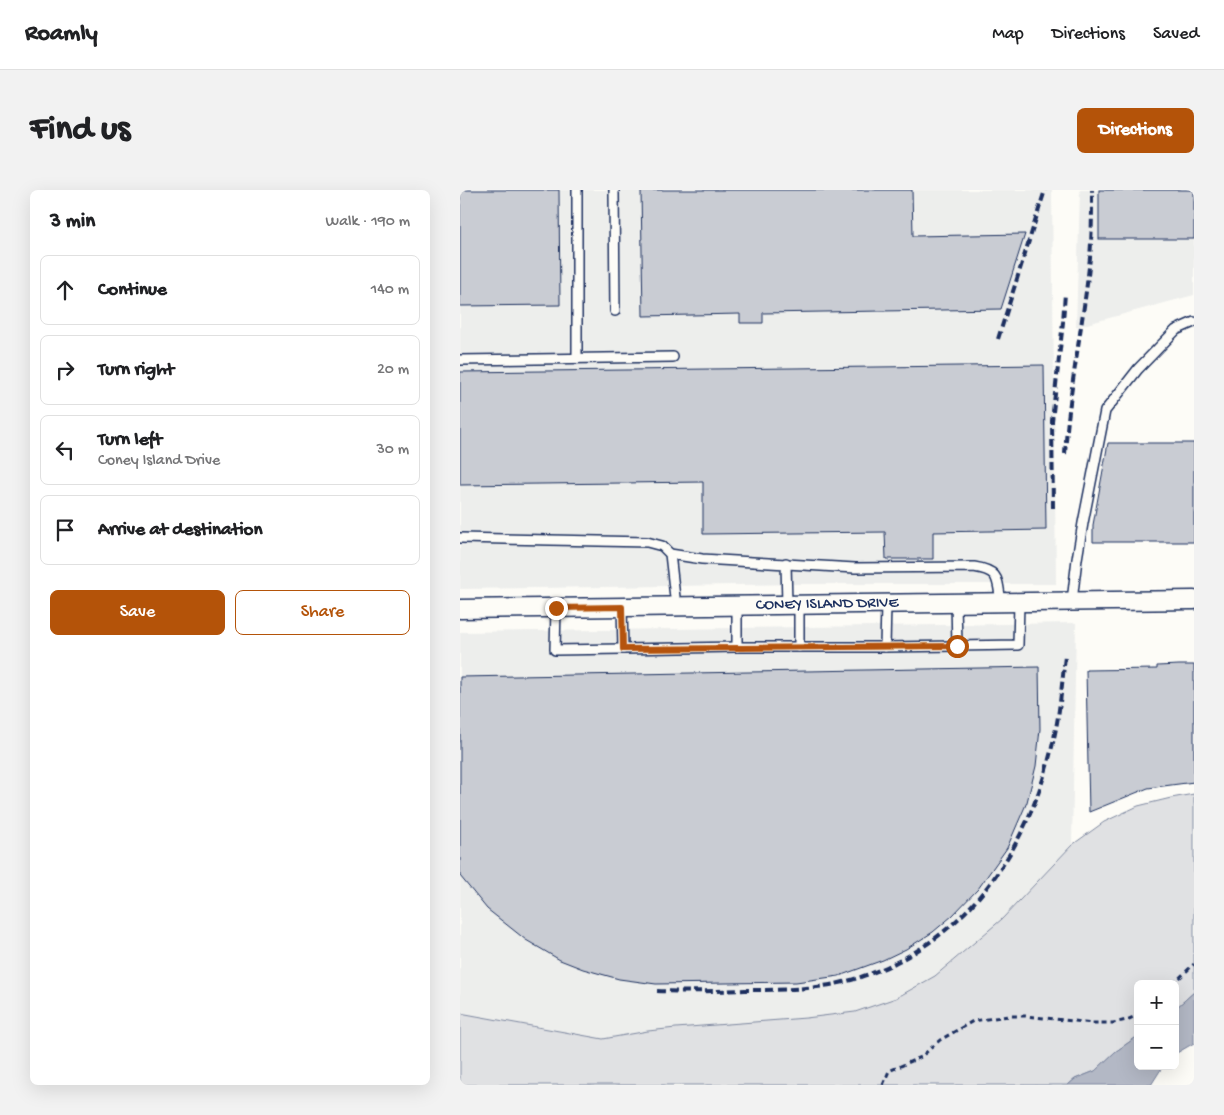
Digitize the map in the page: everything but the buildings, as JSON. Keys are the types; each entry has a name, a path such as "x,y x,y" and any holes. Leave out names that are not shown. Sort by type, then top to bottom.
{"street":[{"name":"CONEY ISLAND DRIVE","path":"460,609 1194,600"}],"lane":[{"path":"577,190 577,358"},
{"path":"614,190 615,311"},
{"path":"1072,601 1083,523 1105,411 1138,369 1176,330 1194,322"},
{"path":"460,360 674,357"},
{"path":"460,538 647,542 662,546 670,554 702,558 855,568 974,567 992,572 997,578 1001,602"},
{"path":"670,554 676,606"},
{"path":"786,564 799,648"},
{"path":"556,608 555,650 885,647 1018,645 1019,602"},
{"path":"956,603 957,646"},
{"path":"885,647 886,604"},
{"path":"737,647 738,606"},
{"path":"622,607 623,649"}],"path":[{"path":"1177,980 1194,964"},
{"path":"883,1085 889,1071 921,1057 940,1040 972,1022 1000,1017 1025,1016 1093,1023 1113,1023 1134,1017"}],"shaded area":[{"path":"460,190 1052,190 1056,584 803,584 460,589"},
{"path":"1080,190 1194,190 1194,295 1076,327"},
{"path":"1076,623 1072,845 1002,919 935,976 896,998 855,1012 648,1031 603,1039 460,1013 460,632"},
{"path":"1194,794 1194,992 1179,1005 1179,980 1134,980 1134,1039 1115,1052 1095,1071 1075,1079 1068,1085 460,1085 460,1013 603,1039 676,1028 806,1018 855,1012 896,998 935,976 1002,919 1072,845 1104,822 1138,806"},
{"path":"1194,992 1194,1043 1179,1052 1179,1025 1179,1005"},
{"path":"1134,1039 1134,1070 1160,1070 1151,1085 1068,1085 1075,1079 1095,1071 1115,1052"}],"railway":[{"path":"998,339 1045,190"},
{"path":"1065,454 1069,407 1089,267 1092,190"},
{"path":"1053,508 1052,421 1065,293"},
{"path":"657,991 790,989 835,984 878,970 917,951 951,925 981,895 1006,860 1026,822 1042,781 1054,738 1065,656"}],"route":[{"path":"556,608 622,607 623,649 957,646"}]}
